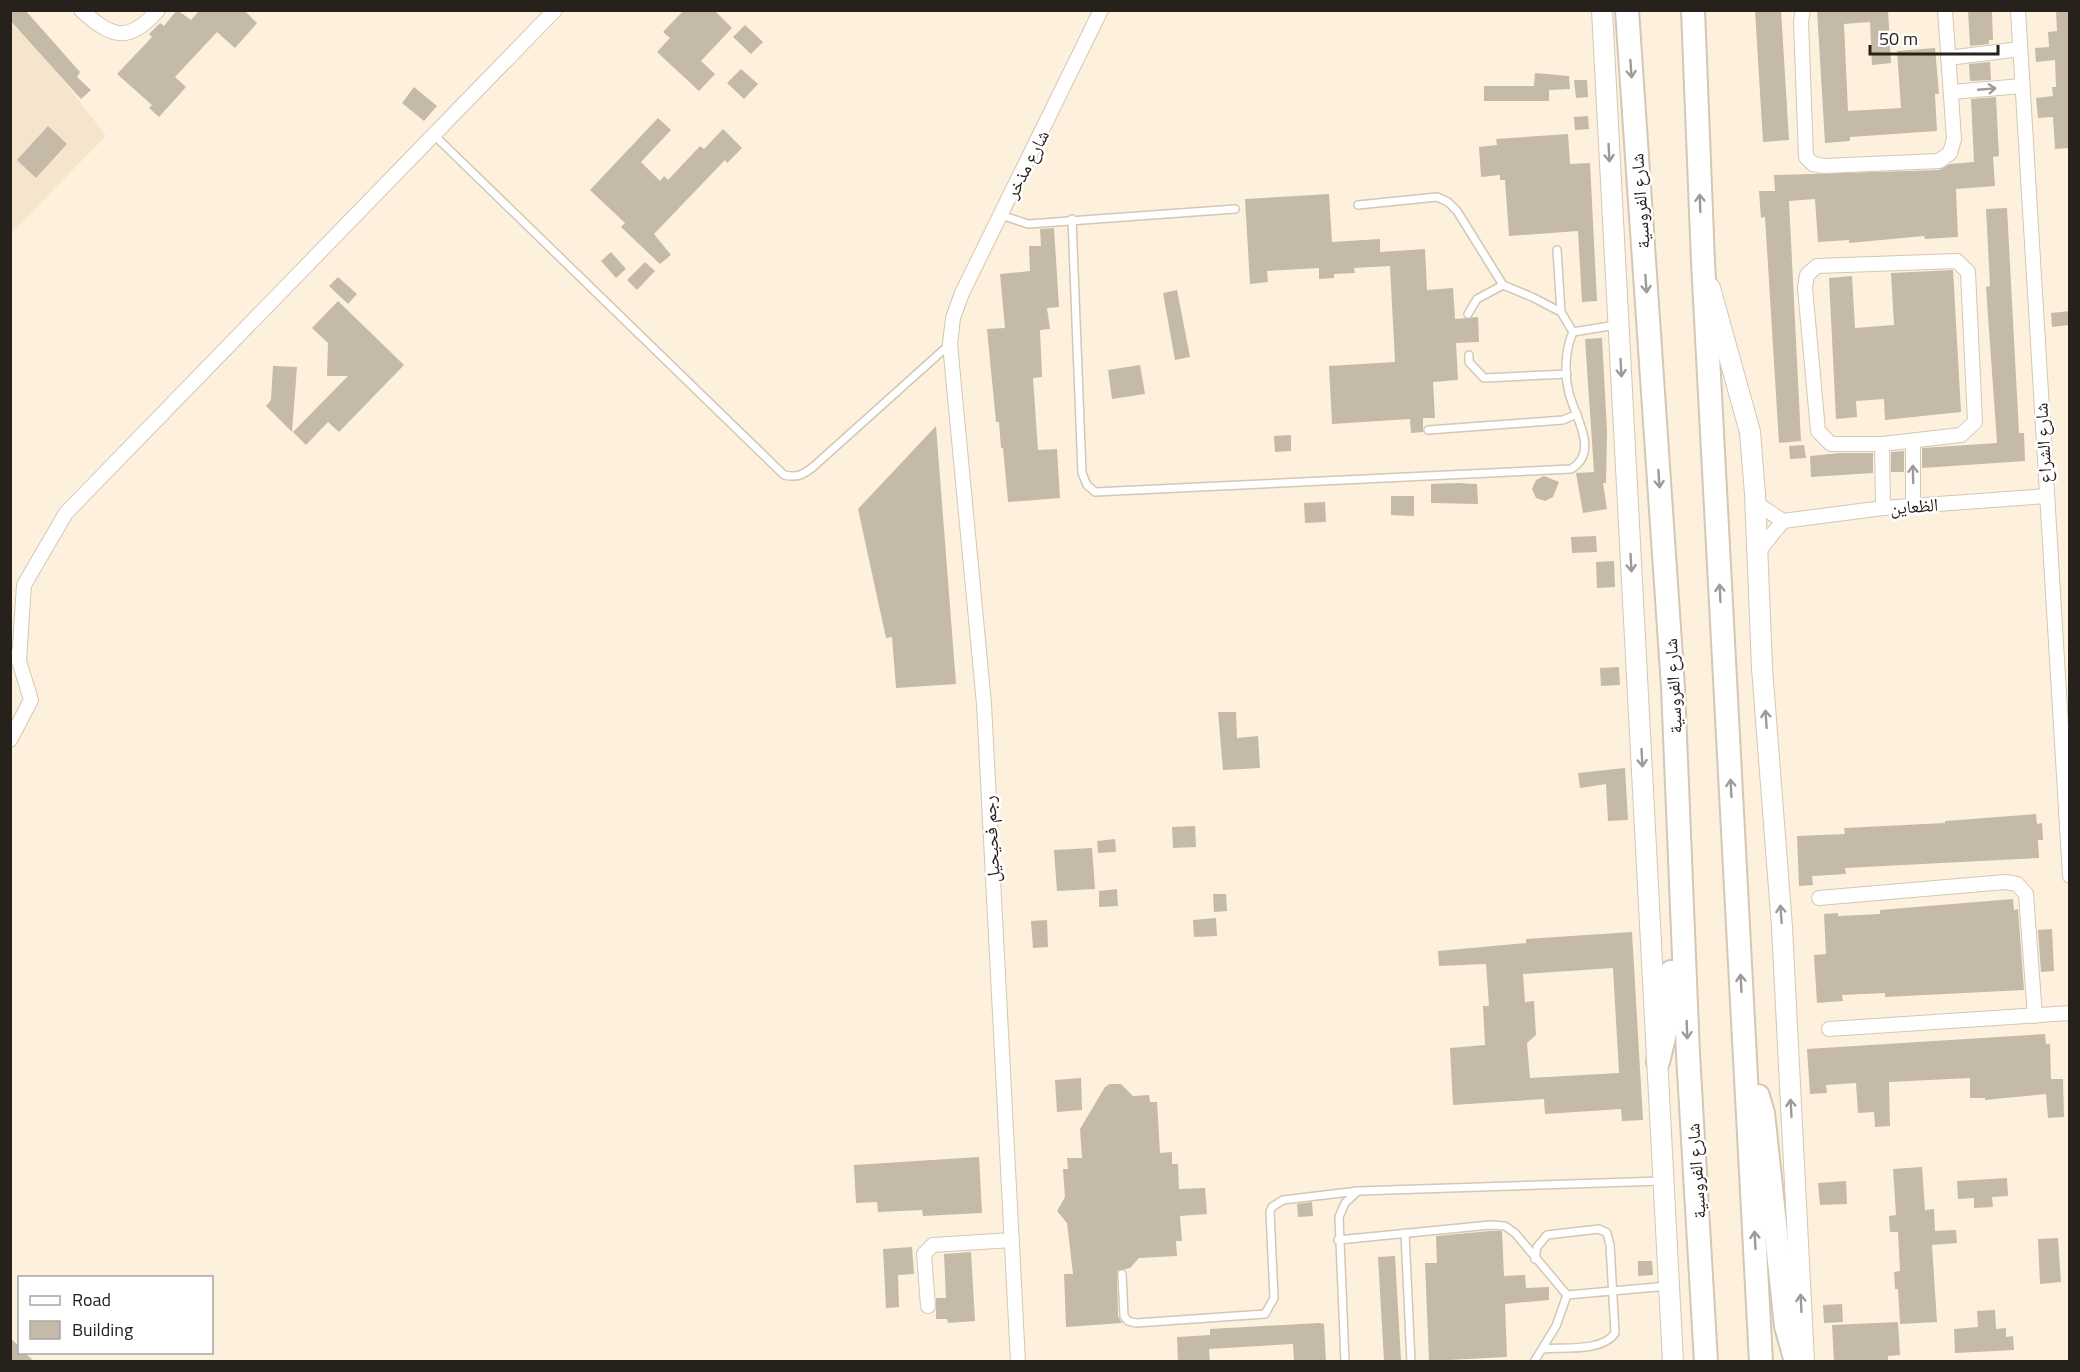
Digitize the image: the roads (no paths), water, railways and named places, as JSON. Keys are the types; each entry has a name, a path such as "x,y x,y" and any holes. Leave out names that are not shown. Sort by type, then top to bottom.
{"highway":[{"name":"شارع الفروسية","path":"1627,10 1673,687 1688,1054 1706,1362"},
{"path":"1693,10 1702,262 1761,1362"},
{"path":"1658,1062 1670,1013 1671,988 1665,753 1673,687"},
{"path":"1745,1056 1763,1113 1786,1326 1796,1362"}],"main road":[{"name":"شارع الفروسية","path":"1602,10 1673,1362"},
{"path":"1702,262 1749,432 1756,503 1762,668 1782,927 1804,1362"}],"street":[{"path":"81,10 99,27 121,35 142,28 158,10"},
{"path":"10,740 31,700 15,657 24,585 66,513 555,10"},
{"name":"شارع مذخر","path":"953,318 962,293 1101,10"},
{"path":"1803,10 1801,21 1806,157 1813,164 1939,161 1950,153 1954,139 1945,10"},
{"name":"شارع الشراع","path":"2018,10 2047,496 2066,762 2070,876"},
{"path":"1948,58 2020,49"},
{"path":"1952,92 2022,87"},
{"path":"1957,261 1968,272 1975,422 1961,435 1882,444 1831,444 1818,431 1805,288 1808,275 1817,266 1957,261"},
{"name":"رجم فحيحيل","path":"953,318 950,344 984,704 1018,1362"},
{"path":"1913,441 1913,506"},
{"path":"1882,444 1883,508"},
{"name":"الظعاين","path":"1783,521 1883,508 2047,496"},
{"path":"1756,503 1783,521 1758,552"},
{"path":"1819,898 2005,882 2017,884 2026,894 2035,1016"},
{"path":"1829,1029 2070,1013"},
{"path":"928,1306 924,1254 933,1245 1012,1240"}],"lane":[{"path":"434,135 784,475 794,477 803,475 950,344"},
{"path":"1358,205 1437,197 1448,201 1457,211 1503,285 1561,312"},
{"path":"1001,215 1028,224 1235,208"},
{"path":"1072,219 1082,474 1087,485 1095,492 1571,469 1579,465 1585,453 1566,374 1568,344 1573,332"},
{"path":"1557,250 1561,312 1573,332"},
{"path":"1468,314 1477,299 1503,285"},
{"path":"1573,332 1618,325"},
{"path":"1469,355 1470,362 1484,378 1566,374"},
{"path":"1428,430 1563,420 1577,414"},
{"path":"1122,1274 1124,1316 1128,1321 1136,1323 1265,1314 1274,1298 1270,1212 1272,1207 1283,1200 1358,1191 1663,1181"},
{"path":"1345,1362 1338,1240 1339,1216 1345,1203 1358,1191"},
{"path":"1338,1240 1490,1225 1505,1226 1515,1233 1567,1295"},
{"path":"1535,1259 1537,1247 1547,1235 1599,1229 1607,1233 1610,1245 1615,1333 1603,1344 1543,1349"},
{"path":"1405,1233 1411,1362"},
{"path":"1567,1295 1668,1286"},
{"path":"1534,1362 1556,1326 1567,1295"}]}
